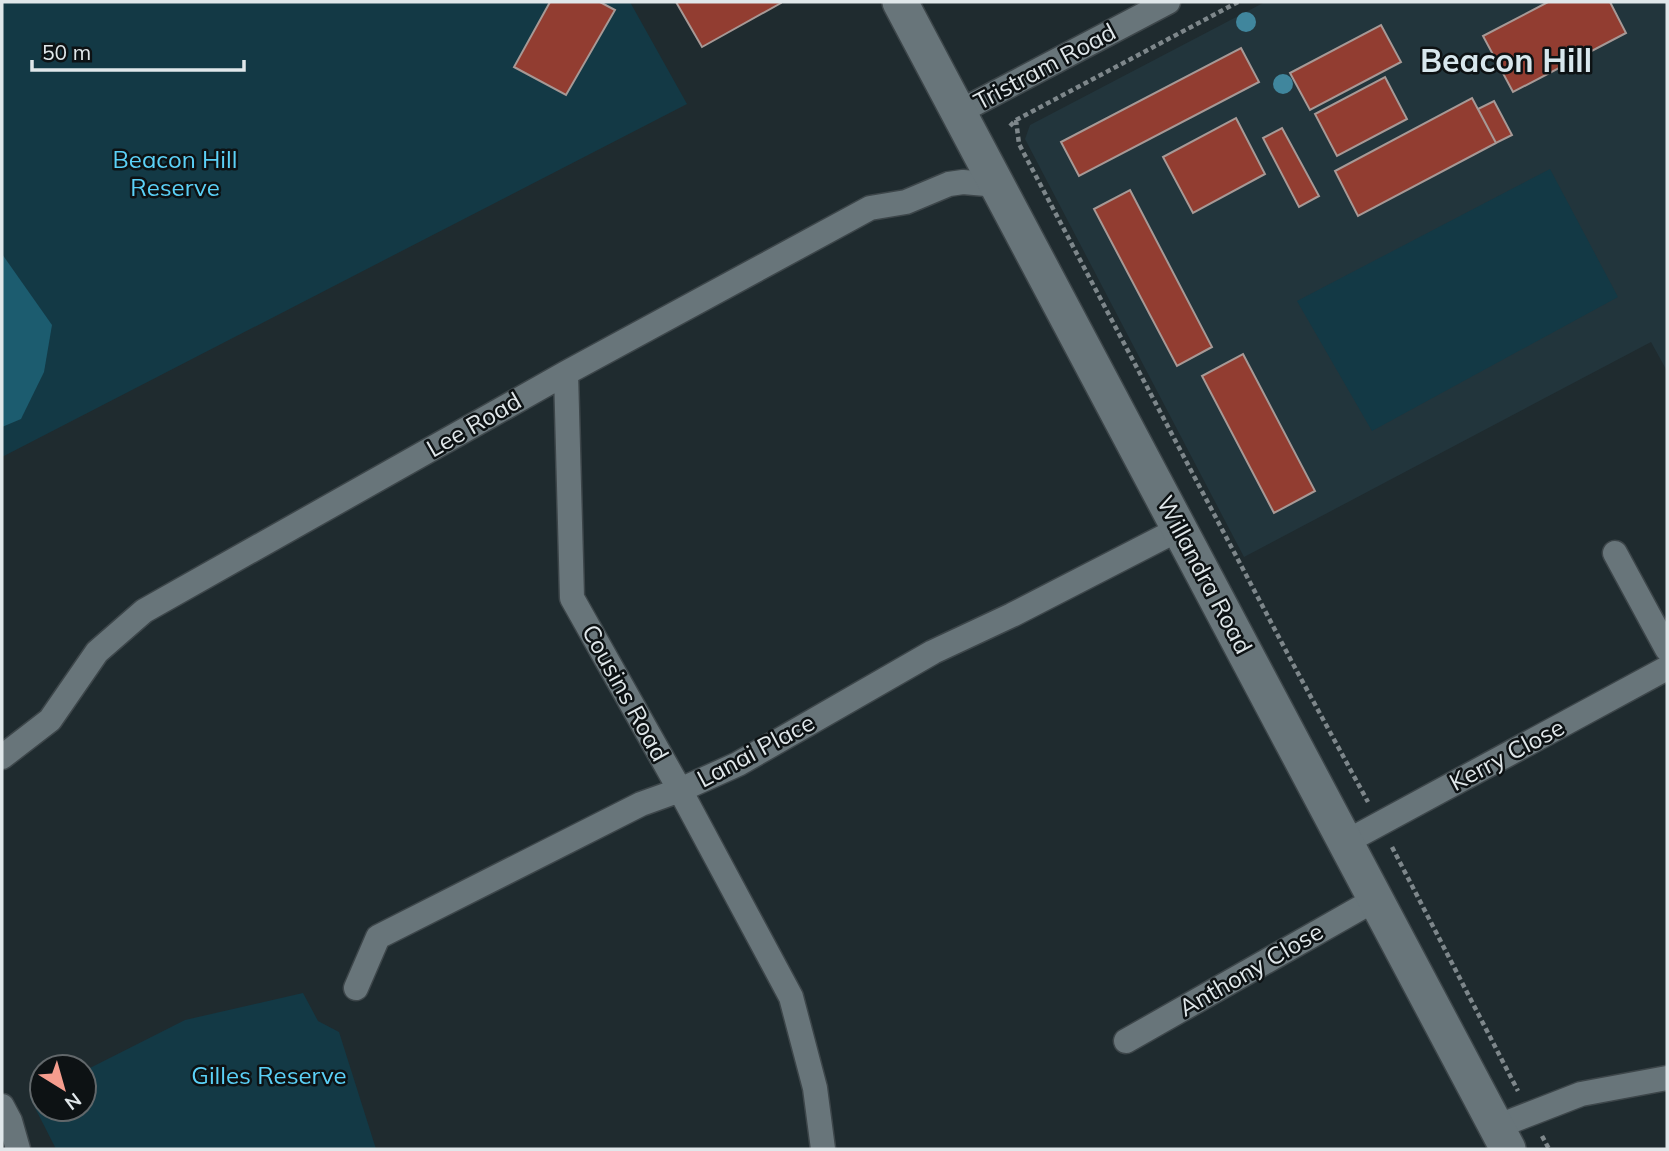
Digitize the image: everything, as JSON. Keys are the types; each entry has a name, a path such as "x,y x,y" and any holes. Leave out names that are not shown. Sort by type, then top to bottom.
{"main road":[{"name":"Willandra Road","path":"900,2 1502,1138"}],"street":[{"name":"Tristram Road","path":"959,112 1168,2"},
{"name":"Lee Road","path":"2,757 50,720 97,652 144,611 566,373 870,208 906,202 948,184 963,182 998,185"},
{"name":"Cousins Road","path":"566,373 572,598 680,790 790,997 814,1088 823,1149"},
{"name":"Lanai Place","path":"356,988 377,937 641,804 738,764 933,652 1012,615 1179,529"},
{"path":"1615,554 1667,649"},
{"name":"Kerry Close","path":"1346,842 1667,668"},
{"name":"Anthony Close","path":"1126,1041 1376,899"},
{"path":"1502,1138 1530,1114 1581,1094 1667,1078"},
{"path":"2,1106 10,1121 18,1149"}],"path":[{"path":"1010,126 1016,120 1238,2"},
{"path":"1016,120 1019,144 1037,179 1380,823 1549,1149"}],"shaded area":[{"path":"1265,2 1667,2 1667,371 1651,342 1244,557 1025,139 1030,125"},
{"path":"2,254 52,325 44,372 21,419 2,427"}],"green space":[{"name":"Beacon Hill Reserve","path":"2,2 630,2 687,104 2,457"},
{"path":"1550,169 1618,297 1372,431 1297,301"},
{"name":"Gilles Reserve","path":"303,993 318,1021 339,1032 376,1149 56,1149 43,1123 98,1123 98,1064 185,1020"}],"building":[{"path":"550,2 600,2 615,10 566,95 514,67"},
{"path":"676,2 781,2 781,3 702,47"},
{"path":"1548,2 1610,2 1626,33 1513,92 1483,36"},
{"path":"1381,25 1401,62 1310,110 1290,73"},
{"path":"1241,48 1259,82 1079,176 1061,142"},
{"path":"1385,77 1407,119 1337,156 1315,114"},
{"path":"1472,98 1496,143 1358,216 1335,171"},
{"path":"1494,101 1512,135 1496,143 1478,109"},
{"path":"1236,118 1265,174 1193,213 1163,157"},
{"path":"1282,128 1319,196 1299,207 1263,138"},
{"path":"1130,190 1212,347 1177,366 1094,209"},
{"path":"1243,354 1315,491 1274,513 1202,376"}],"district":[{"name":"Beacon Hill","path":"1506,61"}]}
